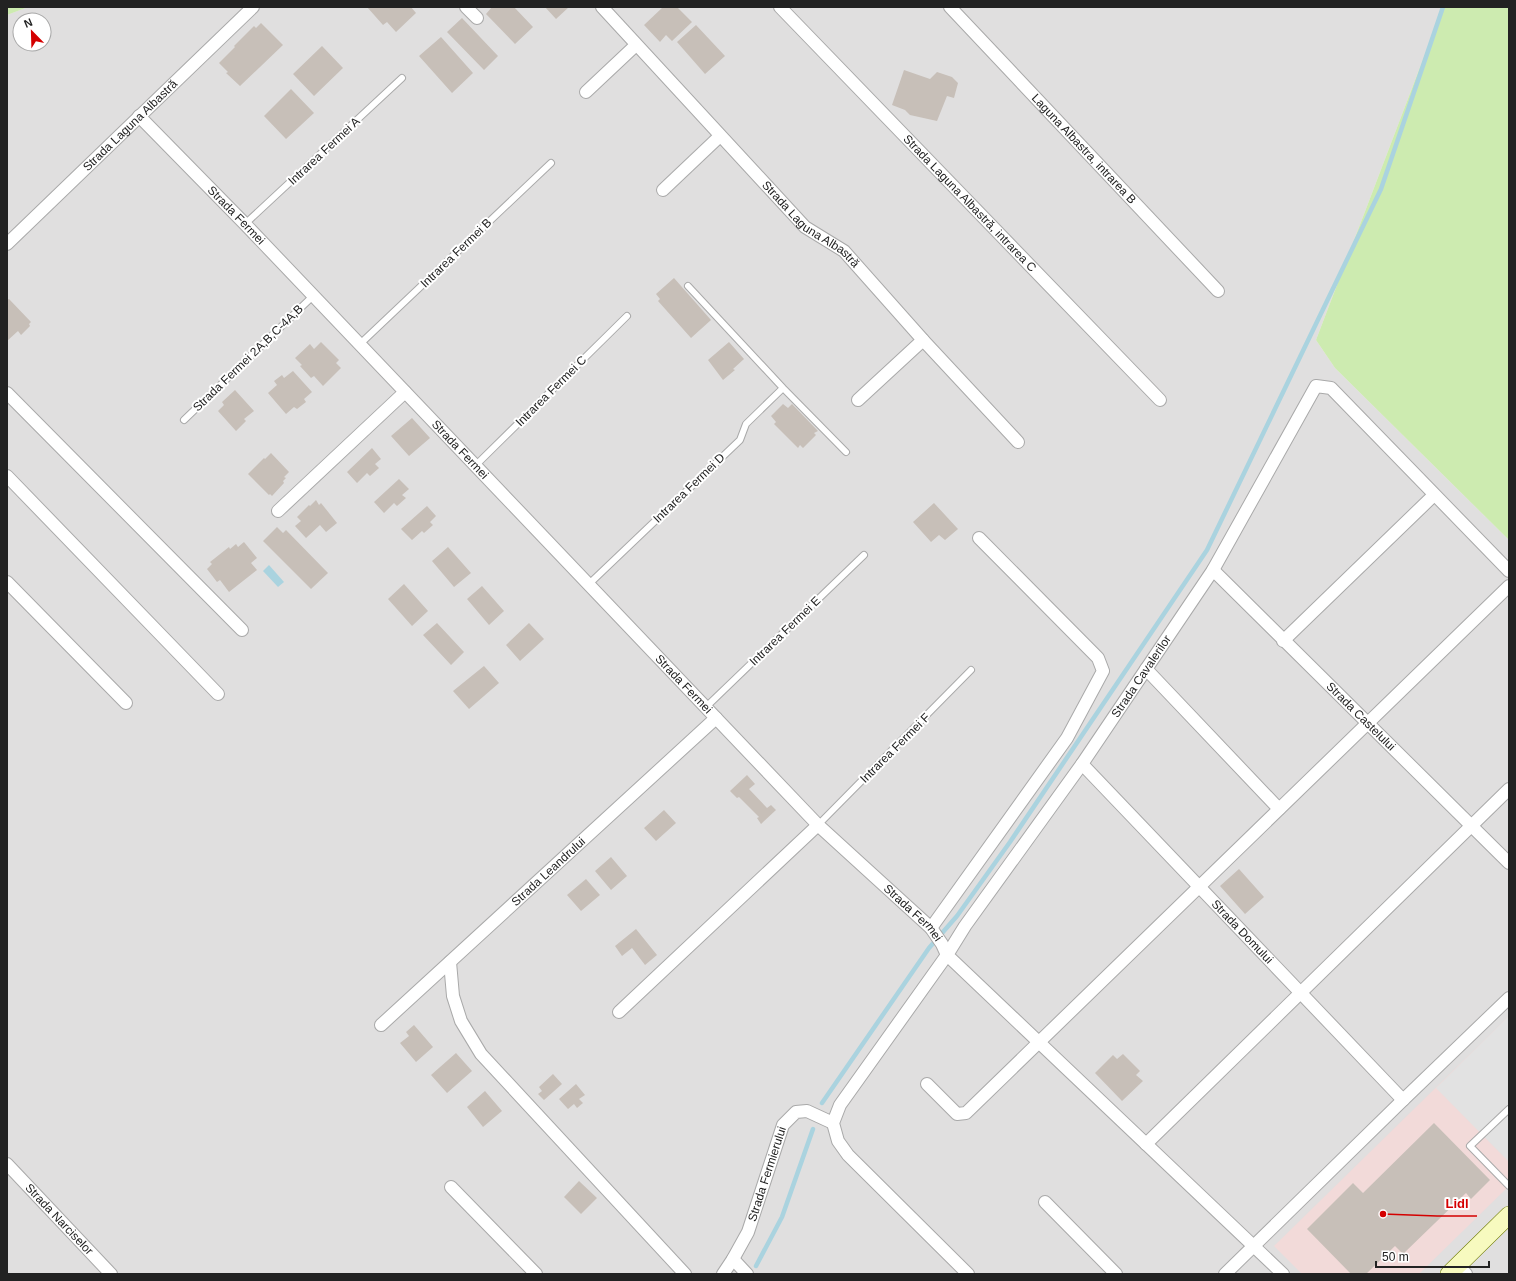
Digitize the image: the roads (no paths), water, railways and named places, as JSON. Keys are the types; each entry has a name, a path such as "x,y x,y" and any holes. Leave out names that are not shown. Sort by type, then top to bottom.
{"main road":[{"path":"1458,1271 1509,1215"}],"street":[{"name":"Strada Laguna Albastră","path":"7,244 253,7"},
{"path":"466,7 477,18"},
{"name":"Strada Laguna Albastră","path":"602,7 805,227 844,251 922,340 1018,442"},
{"name":"Strada Laguna Albastră, intrarea C","path":"780,7 1160,400"},
{"name":"Laguna Albastra, intrarea B","path":"950,7 1218,291"},
{"path":"586,92 636,44"},
{"name":"Strada Fermei","path":"140,116 360,344 818,825 931,928 942,944 947,955 840,1105 833,1124"},
{"path":"663,190 720,136"},
{"path":"858,400 922,340"},
{"name":"Strada Cavalerilor","path":"947,955 965,926 1082,764 1213,570 1316,386 1331,388 1434,495"},
{"path":"7,392 242,630"},
{"path":"278,511 405,392"},
{"path":"7,476 218,694"},
{"path":"1283,641 1434,495 1509,571"},
{"path":"931,928 1067,738 1103,672 1098,658 979,538"},
{"name":"Strada Castelului","path":"1213,570 1283,641 1509,863"},
{"path":"7,582 126,703"},
{"path":"927,1084 957,1114 966,1113 1509,586"},
{"path":"1146,669 1279,809"},
{"name":"Strada Leandrului","path":"381,1025 716,718"},
{"name":"Strada Domului","path":"1082,764 1403,1100"},
{"path":"1146,1144 1509,789"},
{"path":"619,1012 818,825"},
{"path":"947,955 1283,1274"},
{"path":"450,962 453,996 460,1021 481,1054 685,1274"},
{"path":"1225,1274 1509,998"},
{"name":"Strada Fermierului","path":"723,1274 748,1232 783,1125 796,1112 807,1111 833,1124"},
{"path":"833,1124 838,1141 848,1155 968,1274"},
{"name":"Strada Narciselor","path":"7,1164 111,1274"},
{"path":"451,1187 536,1274"},
{"path":"1045,1202 1116,1274"},
{"path":"733,1259 747,1274"}],"lane":[{"name":"Intrarea Fermei A","path":"245,224 402,78"},
{"name":"Intrarea Fermei B","path":"360,344 551,163"},
{"path":"688,286 783,388 846,452"},
{"name":"Strada Fermei 2A,B,C-4A,B","path":"184,420 313,296"},
{"name":"Intrarea Fermei C","path":"476,466 627,316"},
{"name":"Intrarea Fermei D","path":"589,584 740,440 746,424 783,388"},
{"name":"Intrarea Fermei E","path":"706,707 864,555"},
{"name":"Intrarea Fermei F","path":"818,825 971,670"},
{"path":"1509,1109 1470,1146 1509,1186"}],"water":[{"path":"269,565 284,582 278,587 263,571"}],"waterway":[{"path":"822,1103 929,948 957,916 1010,842 1207,550 1381,189 1443,7"},
{"path":"756,1266 782,1217 813,1129"}],"place":[{"name":"Lidl","path":"1383,1214"}]}
